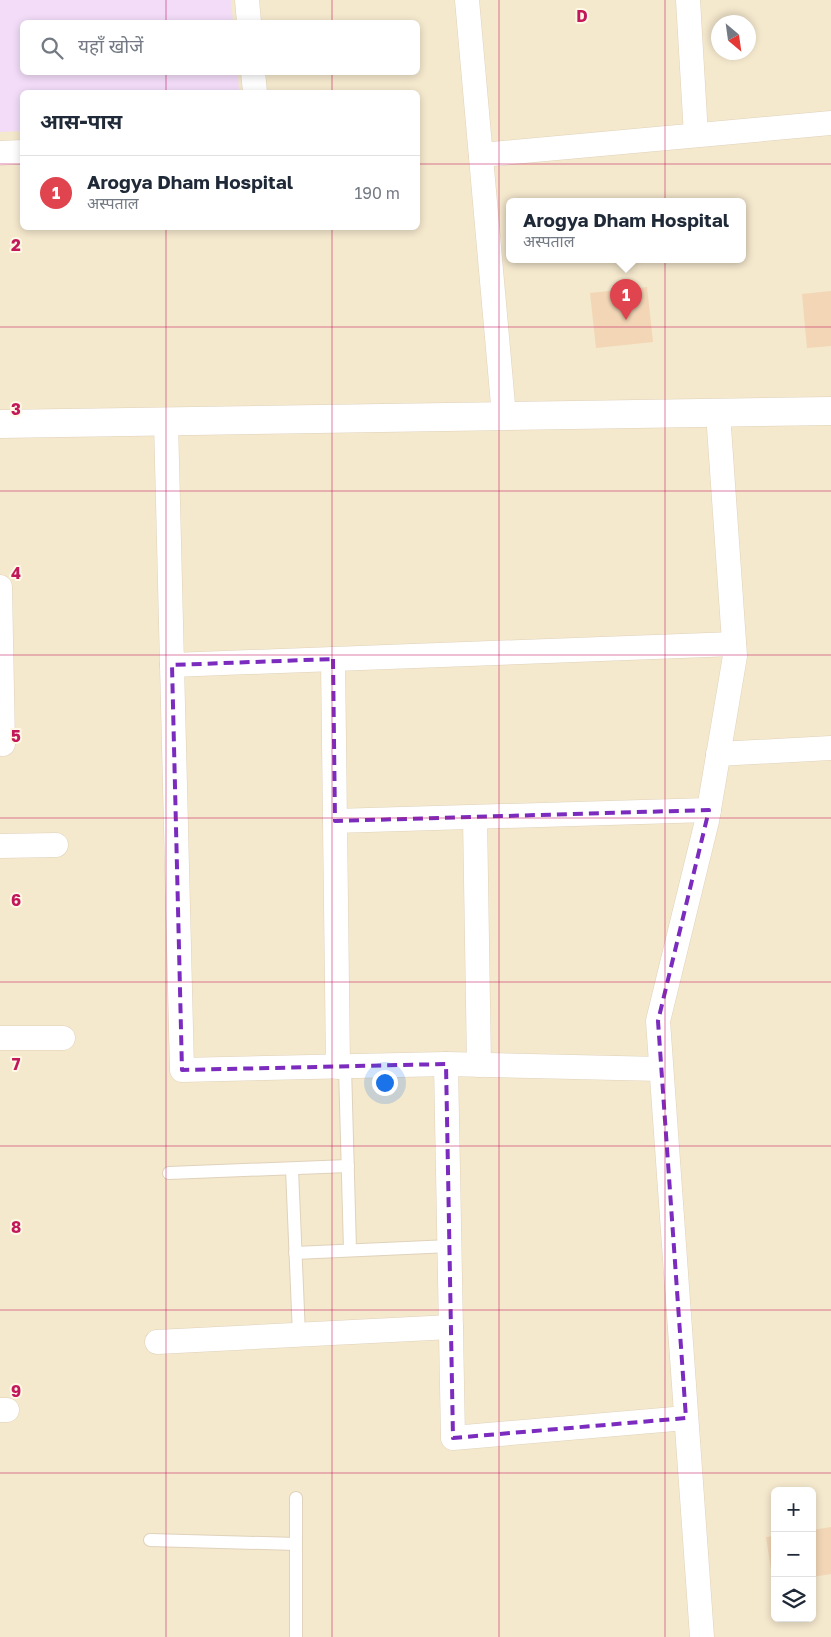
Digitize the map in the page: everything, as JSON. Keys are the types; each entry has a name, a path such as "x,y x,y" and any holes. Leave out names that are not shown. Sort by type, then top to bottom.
{"street":[{"path":"247,0 249,20"},
{"path":"466,0 504,416"},
{"path":"688,0 696,135"},
{"path":"253,75 255,90"},
{"path":"481,155 831,122"},
{"path":"0,153 20,152"},
{"path":"0,424 831,411"},
{"path":"702,1637 658,1021 709,810 735,656 718,413"},
{"path":"166,421 182,1070 446,1064 661,1069"},
{"path":"0,587 3,744"},
{"path":"172,665 734,644"},
{"path":"333,659 335,821 342,1067"},
{"path":"718,754 831,748"},
{"path":"335,821 709,810"},
{"path":"475,817 479,1065"},
{"path":"0,846 56,845"},
{"path":"0,1038 63,1038"},
{"path":"446,1064 454,1438 686,1418"},
{"path":"157,1342 451,1327"}],"lane":[{"path":"342,1067 348,1166 350,1250"},
{"path":"170,1173 348,1166"},
{"path":"292,1169 299,1335"},
{"path":"295,1253 450,1246"},
{"path":"296,1498 296,1637"},
{"path":"150,1540 296,1544"}],"highlighted area":[{"path":"333,659 335,821 709,810 658,1021 686,1418 453,1438 446,1064 182,1070 172,665"}],"shaded area":[{"path":"0,0 831,0 831,1637 0,1637"},
{"path":"0,0 231,0 233,20 20,20 20,75 238,75 239,90 20,90 20,131 0,132"}],"building":[{"path":"647,287 653,342 596,348 590,293"},
{"path":"831,291 831,346 807,348 802,294"},
{"path":"831,1527 831,1574 816,1576 816,1529"},
{"path":"771,1536 771,1570 766,1537"}],"place":[{"name":"Arogya Dham Hospital","path":"626,320"}]}
